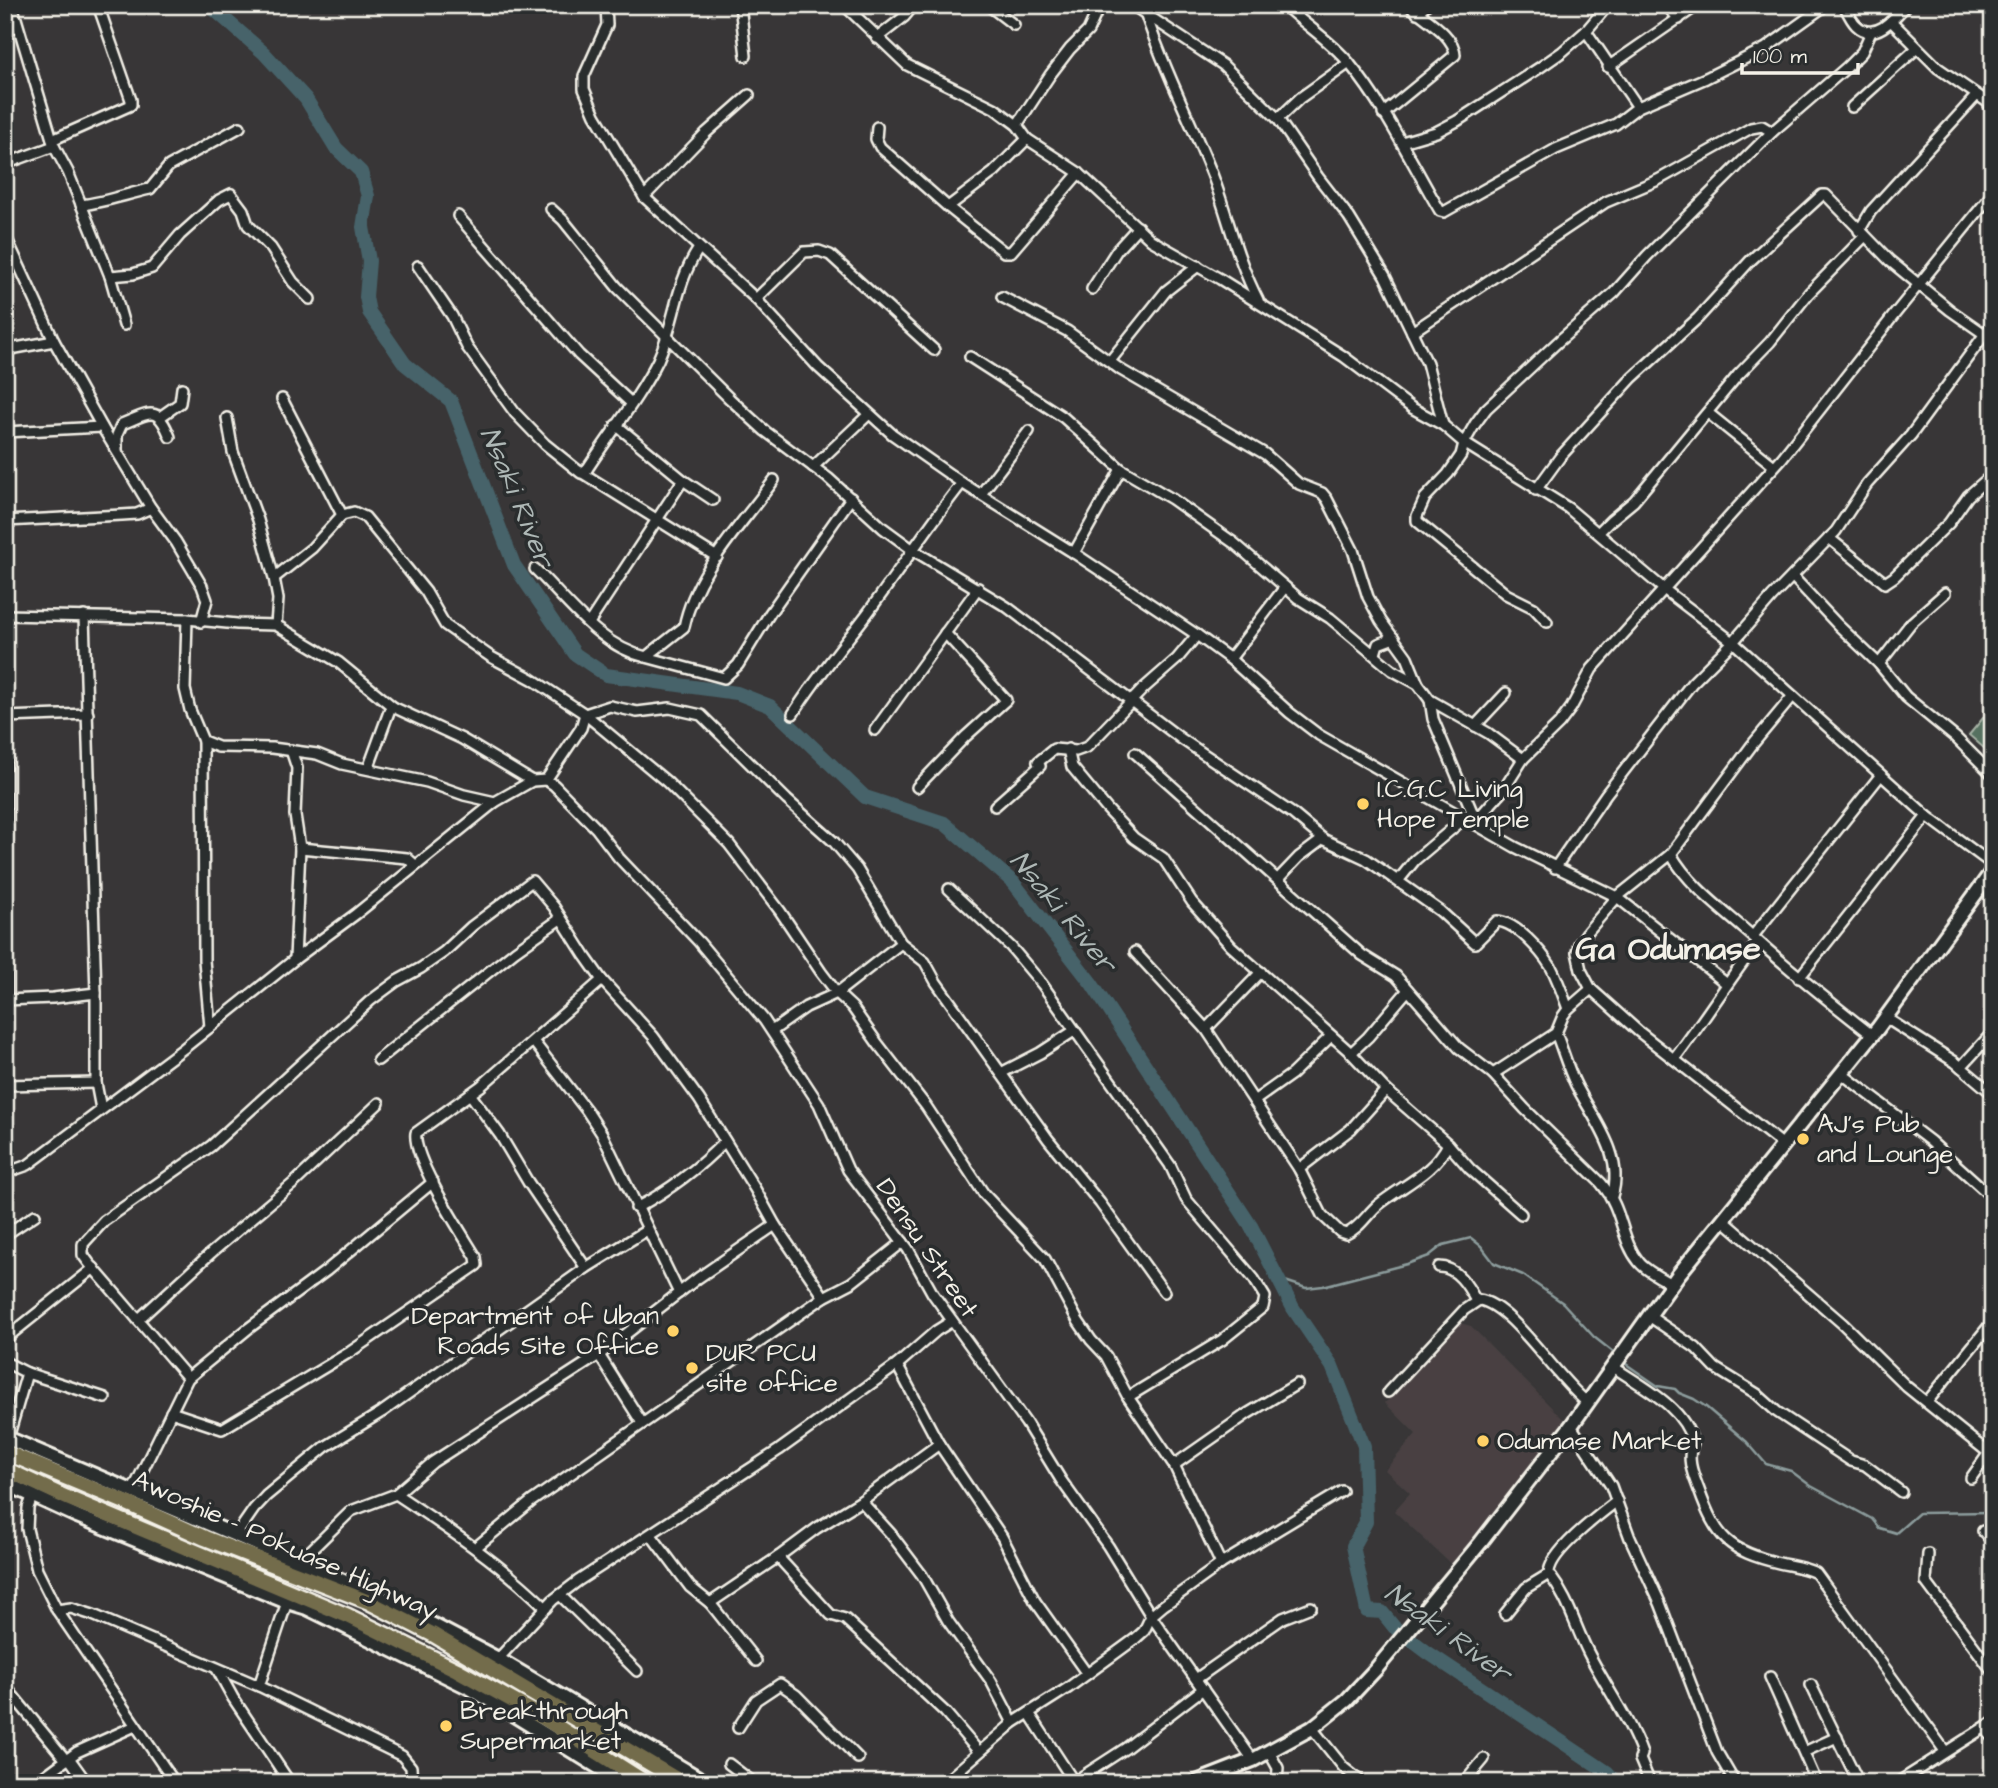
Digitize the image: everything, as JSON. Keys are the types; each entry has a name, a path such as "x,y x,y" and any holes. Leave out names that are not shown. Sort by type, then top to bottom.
{"main road":[{"name":"Awoshie - Pokuase Highway","path":"6,1443 205,1538 369,1602 434,1635 683,1783"},
{"name":"Awoshie - Pokuase Highway","path":"5,1469 65,1497 348,1616 457,1670 531,1711 627,1778 646,1783"},
{"path":"627,1778 638,1756"}],"street":[{"path":"12,5 53,143 68,172 110,276 124,325"},
{"path":"5,164 131,105 98,5"},
{"path":"606,5 607,25 584,76 584,89 595,115 644,197 756,299 818,367 868,415 962,483 1197,635 1230,659 1319,736 1555,868 1617,897 1727,984"},
{"path":"740,5 746,56"},
{"path":"844,5 907,65 994,108 1017,125 1027,139 1079,173 1152,240 1343,356 1412,408 1443,425 1464,443 1568,508 1600,532 1665,590 1733,642 1880,776 1993,868 1886,1018 1671,1284 1571,1426 1396,1645 1347,1700 1312,1728 1253,1760 1194,1783"},
{"path":"877,38 904,18 914,5"},
{"path":"988,5 1014,25"},
{"path":"1017,125 1050,75 1088,31 1100,5"},
{"path":"1132,5 1223,65 1278,119 1349,217 1385,276 1427,363 1443,425"},
{"path":"1284,5 1349,63 1402,142 1440,211 1444,212 1556,149 1616,124 1638,107 1706,78 1766,48 1826,5"},
{"path":"1383,114 1455,55 1455,49 1444,35 1409,5"},
{"path":"1417,13 1426,5"},
{"path":"1402,142 1436,132 1458,121 1539,68 1586,31 1608,5"},
{"path":"1666,5 1679,19"},
{"path":"1608,66 1698,5"},
{"path":"1844,5 1856,25 1871,32 1891,21 1906,5"},
{"path":"1146,15 1160,58 1212,176 1247,279 1259,303"},
{"path":"1891,21 1956,82 1993,109"},
{"path":"1586,31 1638,107"},
{"path":"1547,622 1534,608 1506,594 1417,521 1426,498 1461,455 1464,443 1486,409 1614,293 1772,132 1847,67 1862,52 1871,32"},
{"path":"1852,107 1917,48"},
{"path":"1278,119 1300,98 1349,63"},
{"path":"644,197 706,133 749,94"},
{"path":"1600,532 1634,501 1738,375 1862,234 1871,211 1977,95"},
{"path":"1412,332 1606,202 1658,180 1751,128 1762,126 1772,132"},
{"path":"81,205 150,189 169,166 240,127"},
{"path":"877,127 876,139 880,147 1004,252 1011,252 1079,173"},
{"path":"948,207 994,172 1027,139"},
{"path":"1475,822 1504,789 1522,759 1559,724 1592,669 1794,444 1993,193"},
{"path":"110,276 133,274 152,268 180,235 219,200 232,194 253,232 271,248 293,282 310,299"},
{"path":"1536,490 1560,457 1582,436 1632,378 1698,318 1750,261 1822,195 1826,195 1890,261 1983,335 1993,340"},
{"path":"551,209 617,287 739,407 883,528 913,550 978,588 1059,645 1180,738 1293,814 1323,839 1366,859 1398,881 1440,911 1475,943 1497,920 1518,929 1550,966 1569,1009"},
{"path":"458,216 579,355 631,403"},
{"path":"1092,289 1117,250 1138,227"},
{"path":"5,235 54,341 102,427 202,586 207,600 201,622"},
{"path":"699,248 680,283 667,335 657,360 584,474 717,557"},
{"path":"756,299 804,252 820,251 830,255 934,350"},
{"path":"418,266 452,316 467,347 515,413 545,444 582,473 587,470"},
{"path":"1110,361 1166,291 1198,266"},
{"path":"1002,297 1067,331 1121,370 1265,454 1299,484 1322,494 1353,550 1368,597 1381,621 1408,657 1418,684 1430,699 1522,759"},
{"path":"1555,868 1606,794 1692,683 1829,538 1867,484 1910,435 1993,323"},
{"path":"5,350 54,341"},
{"path":"970,357 1063,417 1121,469 1171,499 1234,543 1285,587 1375,653 1392,670 1418,684"},
{"path":"160,417 180,403 182,388"},
{"path":"282,399 342,515"},
{"path":"1708,413 1774,466"},
{"path":"117,453 117,435 122,424 151,414 160,417 170,436"},
{"path":"813,467 868,415"},
{"path":"227,418 233,452 258,520 274,578 278,599 276,625"},
{"path":"616,425 683,480 713,500"},
{"path":"5,432 102,427"},
{"path":"981,494 1029,431"},
{"path":"1074,554 1121,469"},
{"path":"1829,538 1885,583 1949,523 1968,496 1993,474"},
{"path":"589,623 683,480"},
{"path":"646,657 684,627 688,606 717,557 774,480"},
{"path":"793,713 822,669 867,614 935,516 962,483"},
{"path":"535,569 613,643 633,654 724,678 738,666 770,613 850,498"},
{"path":"5,521 137,514 151,508"},
{"path":"274,578 312,548 342,515 354,512 365,517 426,592 445,625 491,657 532,679 585,714 667,782 729,844 837,993 852,1007 926,1106 984,1194 1045,1259 1078,1321 1106,1356 1128,1397 1174,1465 1222,1564"},
{"path":"1793,577 1879,664 1906,697 1956,738 1993,775"},
{"path":"1230,659 1285,587"},
{"path":"875,730 978,588"},
{"path":"1879,664 1912,623 1945,593"},
{"path":"5,615 187,619 276,625 338,662 393,707 461,739 532,781"},
{"path":"84,616 96,993 96,1083 100,1108"},
{"path":"187,619 184,689 203,741 204,960 210,1027"},
{"path":"917,787 1006,699 945,633"},
{"path":"995,806 1040,766 1038,762 1041,757 1054,749 1076,751 1087,747 1177,659 1197,635"},
{"path":"1375,653 1378,643 1394,638"},
{"path":"1475,726 1506,693"},
{"path":"1782,1144 1638,1031 1591,989 1581,970 1577,952 1579,944 1617,897 1671,854 1752,745 1792,697"},
{"path":"1430,699 1433,719 1475,822"},
{"path":"585,714 610,706 637,712 670,708 701,715 834,842 857,869 901,943 925,962 1048,1139 1100,1203 1164,1292"},
{"path":"368,769 393,707"},
{"path":"88,713 6,717 6,1000 96,993"},
{"path":"6,1173 28,1165 95,1115 100,1108 210,1027 415,865 464,830 495,802 510,796 532,781 545,780 581,728 585,714"},
{"path":"203,741 218,747 242,746 317,754 342,764 428,782 464,795 495,802"},
{"path":"1068,749 1072,767 1121,826 1163,858 1204,917 1231,946 1351,1053 1386,1090 1448,1144 1470,1169 1521,1214"},
{"path":"291,750 297,768 295,815 300,848 295,959"},
{"path":"1135,753 1362,955 1396,976 1459,1048 1493,1074 1612,1196 1630,1248 1640,1265 1671,1284"},
{"path":"1675,1058 1705,1020 1755,939 1880,776"},
{"name":"Densu Street","path":"545,780 554,785 596,828 619,858 737,985 772,1031 819,1104 848,1170 903,1242 952,1321 1026,1423 1108,1546 1151,1616 1253,1760"},
{"path":"1799,978 1927,816"},
{"path":"1398,881 1420,855 1465,818"},
{"path":"1278,880 1299,857 1323,839"},
{"path":"300,848 407,858 415,865"},
{"path":"1671,854 1691,880 1755,939 1799,978 1872,1035"},
{"path":"188,1378 94,1268 82,1250 83,1244 95,1230 211,1146 370,1001 433,960 472,926 533,881 603,979 668,1056 699,1098 775,1225 824,1297"},
{"path":"949,889 1012,947 1042,984 1170,1165 1186,1199 1263,1293 1263,1307 1222,1340 1128,1397"},
{"path":"378,1060 515,951 560,919"},
{"path":"772,1031 806,1007 837,993 901,943"},
{"path":"1135,952 1206,1029 1298,1169 1322,1215 1340,1232 1346,1234 1352,1231 1378,1205 1436,1164 1448,1144"},
{"path":"1206,1029 1261,972"},
{"path":"171,1412 222,1429 350,1352 477,1265 476,1257 416,1148 416,1132 470,1094 603,979"},
{"path":"1493,1074 1556,1034 1563,1016 1591,989"},
{"path":"1351,1053 1408,990"},
{"path":"1886,1018 1961,1067 1993,1094"},
{"path":"1001,1073 1040,1053 1074,1031"},
{"path":"1961,1067 1993,1032"},
{"path":"1556,1034 1574,1082 1611,1148 1617,1172 1612,1196"},
{"path":"1254,1101 1292,1074 1331,1036"},
{"path":"533,1041 602,1134 679,1293"},
{"path":"1841,1073 1930,1141 1993,1198"},
{"path":"5,1085 96,1083"},
{"path":"1298,1169 1351,1129 1386,1090"},
{"path":"470,1094 500,1135 586,1268"},
{"path":"138,1320 379,1103"},
{"path":"636,1208 663,1194 688,1176 725,1141"},
{"path":"132,1492 188,1378 326,1271 433,1182"},
{"path":"5,1235 35,1214"},
{"path":"1722,1219 1843,1324 1907,1387 1991,1450 1970,1479"},
{"path":"300,1561 351,1511 396,1494 433,1462 599,1355 679,1293 775,1225"},
{"path":"236,1535 266,1496 325,1447 382,1412 586,1268 647,1230"},
{"path":"475,1548 532,1501 824,1297 851,1283 903,1242"},
{"path":"1439,1267 1449,1267 1476,1301"},
{"path":"5,1339 94,1268"},
{"path":"1388,1392 1464,1310 1476,1301 1486,1300 1530,1339 1574,1393 1588,1403"},
{"path":"1649,1316 1696,1348 1716,1368 1757,1394 1777,1412 1848,1459 1865,1465 1901,1492"},
{"path":"498,1659 560,1595 608,1560 651,1535 779,1450 897,1365 936,1331 952,1321"},
{"path":"1927,1402 1993,1321"},
{"path":"599,1355 642,1423"},
{"path":"5,1362 27,1373 105,1398"},
{"path":"897,1365 939,1444 1002,1537 1035,1601 1087,1674"},
{"path":"1612,1366 1676,1411 1685,1422 1693,1443 1689,1451 1693,1473 1704,1507 1718,1533 1731,1545 1761,1559 1806,1568 1816,1573 1945,1751"},
{"path":"27,1373 6,1443 300,1561 376,1595 498,1659 706,1783"},
{"path":"1174,1465 1247,1414 1297,1384"},
{"path":"1571,1426 1602,1470 1617,1501 1630,1538 1660,1603 1717,1752 1734,1783"},
{"path":"710,1603 817,1528 861,1501 939,1444"},
{"path":"5,1483 77,1516 307,1608 470,1688 627,1778"},
{"path":"944,1783 1013,1723 1087,1674 1144,1631 1151,1616 1222,1564 1342,1491"},
{"path":"33,1494 27,1514 27,1528 37,1570 57,1610 175,1783"},
{"path":"396,1494 475,1548 546,1608"},
{"path":"861,1501 891,1534 922,1575 948,1621 1001,1697 1013,1723"},
{"path":"1617,1501 1592,1520 1550,1563 1549,1574 1562,1591 1608,1690 1635,1736 1643,1754 1640,1759 1650,1783"},
{"path":"1983,1531 1993,1542"},
{"path":"651,1535 690,1587 710,1603 756,1661"},
{"path":"1928,1554 1926,1582 1993,1672"},
{"path":"778,1557 831,1615 845,1619 945,1712 979,1752"},
{"path":"1505,1614 1526,1588 1549,1574"},
{"path":"560,1595 637,1671"},
{"path":"259,1686 287,1602"},
{"path":"1196,1679 1283,1618 1311,1607"},
{"path":"57,1610 71,1608 93,1615 259,1686 402,1756 411,1767 412,1783"},
{"path":"217,1669 233,1698 290,1783"},
{"path":"1770,1677 1817,1783"},
{"path":"738,1728 756,1700 780,1684 796,1695 858,1758"},
{"path":"1811,1685 1859,1783"},
{"path":"5,1686 87,1783"},
{"path":"1029,1713 1073,1782 1126,1748 1203,1689"},
{"path":"1898,1782 1989,1725 1993,1739"},
{"path":"35,1783 93,1743 135,1726"},
{"path":"1312,1728 1344,1768 1363,1783"},
{"path":"1804,1752 1837,1737"},
{"path":"1269,1752 1278,1768 1277,1783"},
{"path":"1464,1783 1484,1759"},
{"path":"729,1765 754,1783"}],"shaded area":[{"name":"Odumase Market","path":"1460,1323 1471,1326 1569,1425 1454,1567 1394,1511 1410,1493 1385,1470 1416,1434 1385,1403"}],"green space":[{"path":"1993,706 1993,756 1969,735"}],"waterway":[{"name":"Nsaki River","path":"209,5 264,53 306,99 336,148 361,172 368,196 363,227 369,261 366,297 369,312 405,364 451,401 514,565 575,654 606,675 737,693 770,706 865,797 944,823 1013,882 1092,984 1251,1226 1293,1308 1332,1366 1364,1446 1366,1522 1353,1546 1367,1611 1382,1612 1394,1627 1427,1652 1607,1772 1617,1783"},
{"path":"1279,1279 1306,1288 1323,1286 1407,1264 1429,1256 1443,1245 1471,1238 1494,1263 1523,1275 1563,1303 1594,1337 1613,1352"},
{"path":"1626,1364 1658,1386 1675,1389 1706,1407 1747,1442 1766,1464 1791,1471 1811,1486 1872,1519 1879,1528 1896,1533 1919,1513 1993,1512"}],"place":[{"name":"I.C.G.C Living Hope Temple","path":"1363,804"},
{"name":"AJ's Pub and Lounge","path":"1803,1139"},
{"name":"Department of Uban Roads Site Office","path":"673,1331"},
{"name":"DUR PCU site office","path":"692,1368"},
{"name":"Odumase Market","path":"1483,1441"},
{"name":"Breakthrough Supermarket","path":"446,1726"}],"district":[{"name":"Ga Odumase","path":"1668,949"}]}
